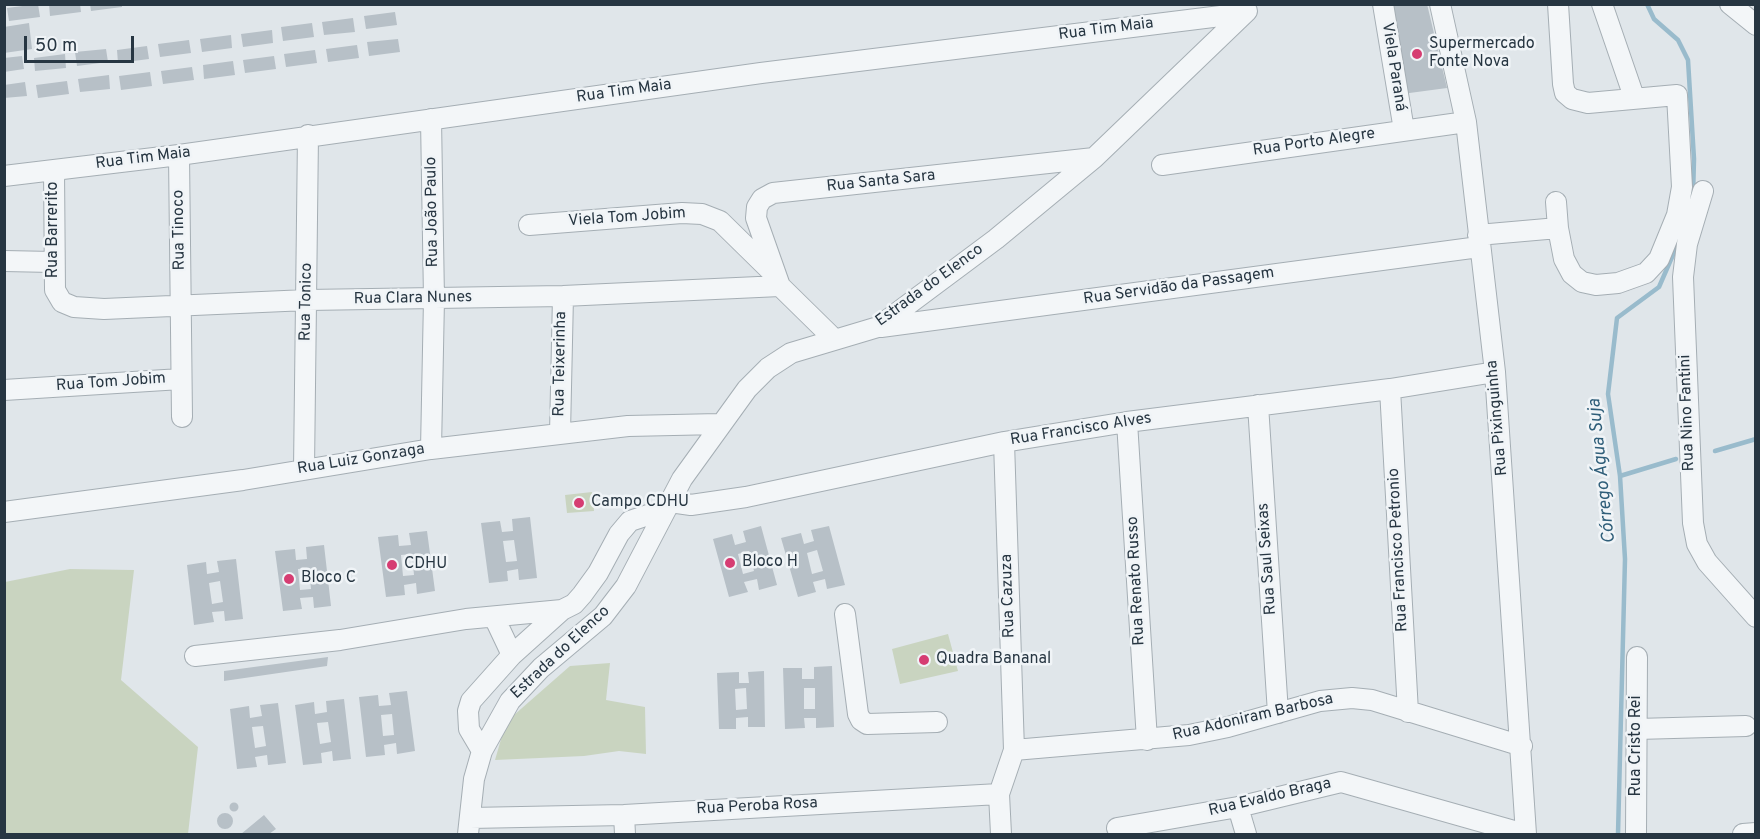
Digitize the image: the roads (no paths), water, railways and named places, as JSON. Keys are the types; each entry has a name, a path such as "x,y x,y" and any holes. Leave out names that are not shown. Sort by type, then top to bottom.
{"street":[{"name":"Viela Paraná","path":"1383,4 1404,130"},
{"name":"Rua Pixinguinha","path":"1440,4 1467,122 1495,372 1522,746 1525,834"},
{"path":"1556,202 1564,259 1572,274 1582,282 1596,285 1618,283 1646,273 1659,259 1677,215 1682,187 1677,95 1634,97 1588,103 1572,99 1565,93 1563,84 1558,4"},
{"path":"1602,4 1634,97"},
{"path":"1730,4 1755,25"},
{"name":"Rua Tim Maia","path":"4,176 1248,9"},
{"name":"Estrada do Elenco","path":"469,826 474,780 482,752 510,700 541,668 603,616 626,586 668,506 719,424 747,389 768,368 791,353 878,327 996,239 1094,158 1248,9"},
{"name":"Rua João Paulo","path":"431,449 434,298 432,119"},
{"name":"Rua Porto Alegre","path":"1162,165 1467,122"},
{"name":"Rua Tonico","path":"304,469 308,135"},
{"name":"Rua Tinoco","path":"179,154 181,306"},
{"name":"Rua Santa Sara","path":"778,280 756,218 757,207 762,199 773,193 1094,158"},
{"name":"Rua Barrerito","path":"54,170 55,290"},
{"name":"Rua Nino Fantini","path":"1703,191 1692,221 1683,277 1693,523 1697,544 1707,562 1753,611"},
{"name":"Viela Tom Jobim","path":"529,225 682,213 702,214 720,221 834,339"},
{"name":"Rua Servidão da Passagem","path":"878,327 1558,228"},
{"path":"4,261 53,262"},
{"name":"Rua Clara Nunes","path":"55,290 62,302 74,307 104,309 307,300 563,296 778,280"},
{"name":"Rua Teixerinha","path":"560,433 563,296"},
{"name":"Rua Tom Jobim","path":"4,390 181,379 181,306"},
{"name":"Rua Francisco Alves","path":"668,506 746,497 1004,442 1127,422 1390,389 1495,372"},
{"path":"181,379 182,417"},
{"name":"Rua Francisco Petronio","path":"1390,389 1408,711"},
{"name":"Rua Saul Seixas","path":"1258,405 1278,713"},
{"name":"Rua Renato Russo","path":"1127,422 1147,740"},
{"name":"Rua Luiz Gonzaga","path":"4,512 431,449 560,433 628,426 719,424"},
{"name":"Rua Cazuza","path":"1004,442 1014,750"},
{"path":"482,752 469,729 468,711 471,700 512,655 582,595 598,573 619,534 630,521 668,506"},
{"path":"195,656 339,640 439,622 562,610"},
{"path":"845,614 858,714 861,720 867,724 937,722"},
{"path":"494,617 512,655"},
{"name":"Rua Cristo Rei","path":"1636,834 1637,657"},
{"name":"Rua Adoniram Barbosa","path":"1014,750 1189,735 1320,701 1352,698 1408,711 1522,746"},
{"path":"1637,729 1746,726"},
{"path":"1001,834 999,794 1014,750"},
{"name":"Rua Evaldo Braga","path":"1117,828 1238,807 1341,782 1525,834"},
{"name":"Rua Peroba Rosa","path":"469,826 624,825 999,794"},
{"path":"1238,807 1246,834"},
{"path":"1743,834 1755,833"}],"waterway":[{"name":"Córrego Água Suja","path":"1647,4 1654,19 1678,40 1688,60 1694,159 1693,197"},
{"name":"Córrego Água Suja","path":"1618,834 1625,559 1620,476 1608,394 1617,318 1659,287 1679,241"},
{"path":"1715,451 1756,439"},
{"path":"1620,476 1676,459"}],"place":[{"name":"Supermercado Fonte Nova","path":"1417,54"},
{"name":"Campo CDHU","path":"579,503"},
{"name":"Bloco H","path":"730,563"},
{"name":"CDHU","path":"392,565"},
{"name":"Bloco C","path":"289,579"},
{"name":"Quadra Bananal","path":"924,660"}]}
